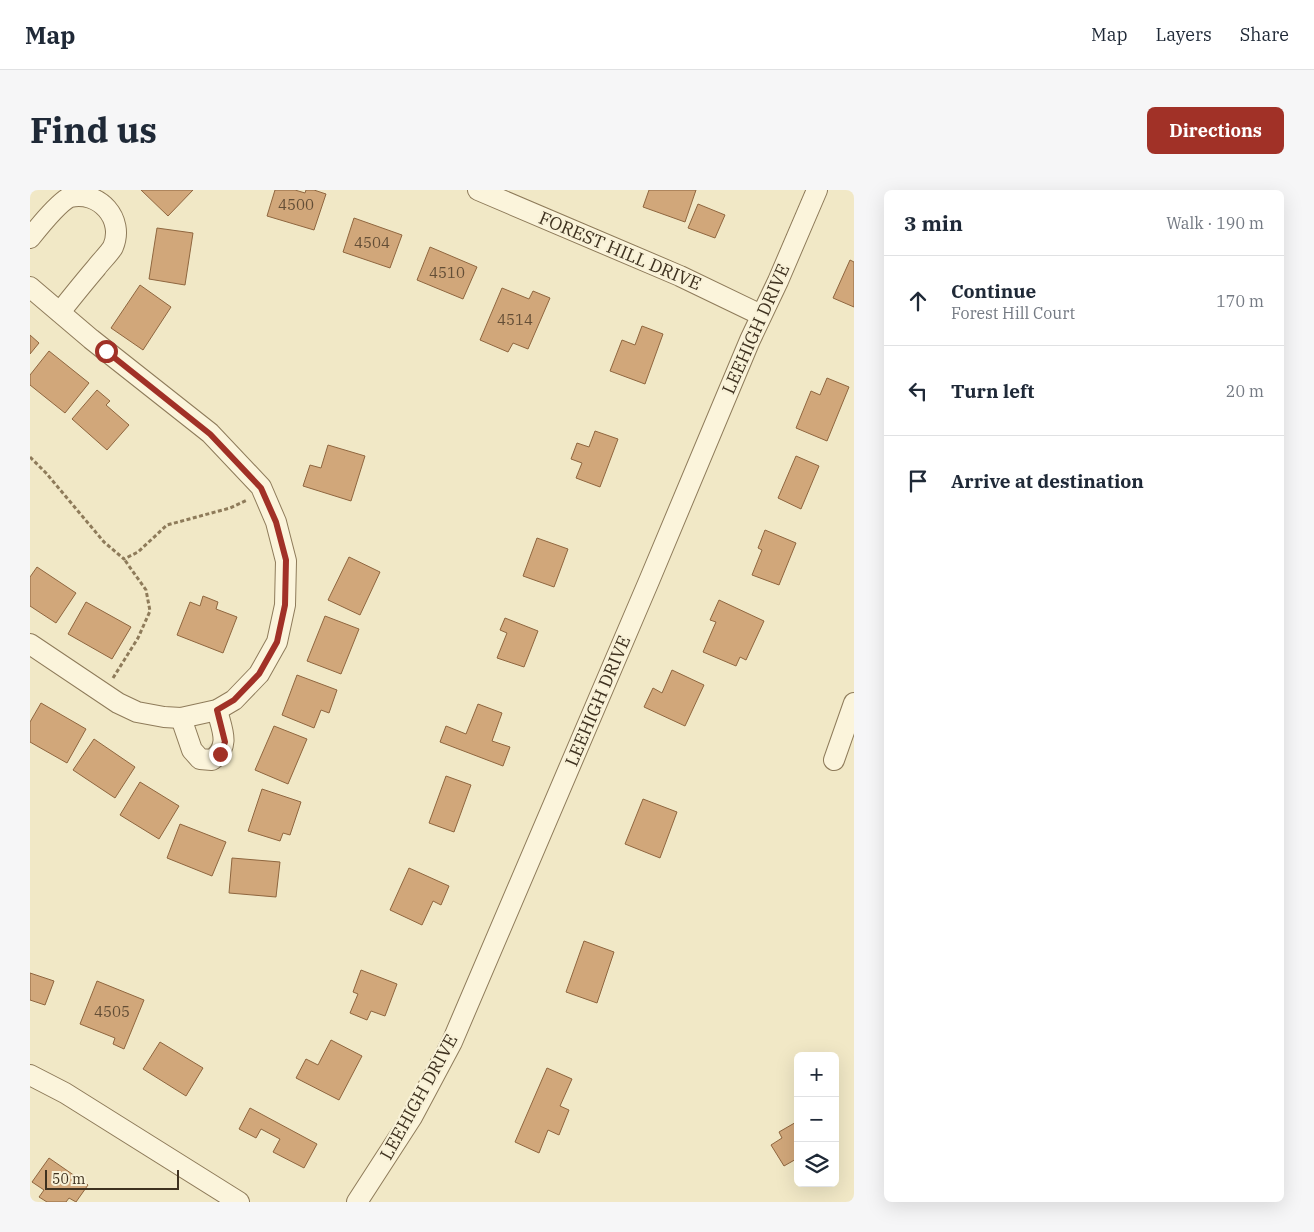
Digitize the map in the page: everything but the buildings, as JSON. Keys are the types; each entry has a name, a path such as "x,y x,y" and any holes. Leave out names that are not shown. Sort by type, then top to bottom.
{"street":[{"name":"FOREST HILL DRIVE","path":"478,190 680,276 761,315"},
{"name":"LEEHIGH DRIVE","path":"357,1202 412,1117 452,1042 761,315 778,281 817,190"},
{"path":"30,238 44,220 70,197 86,194 104,203 115,218 116,234 112,248 60,312"},
{"path":"30,287 210,434 261,488 276,522 286,560 285,605 277,642 259,674 234,700 217,710 181,718 137,712 118,703 30,644"},
{"path":"834,760 854,703"},
{"path":"181,718 192,750 200,759 212,760 220,754 225,742 217,710"},
{"path":"30,1075 65,1093 239,1202"}],"path":[{"path":"30,457 46,473 104,542 124,559 146,590 150,611 138,638 104,694"},
{"path":"124,559 138,552 167,525 230,508 263,492"}],"route":[{"path":"106,351 210,434 261,488 276,522 286,560 285,605 277,642 259,674 234,700 217,710 225,742 220,754"}]}
